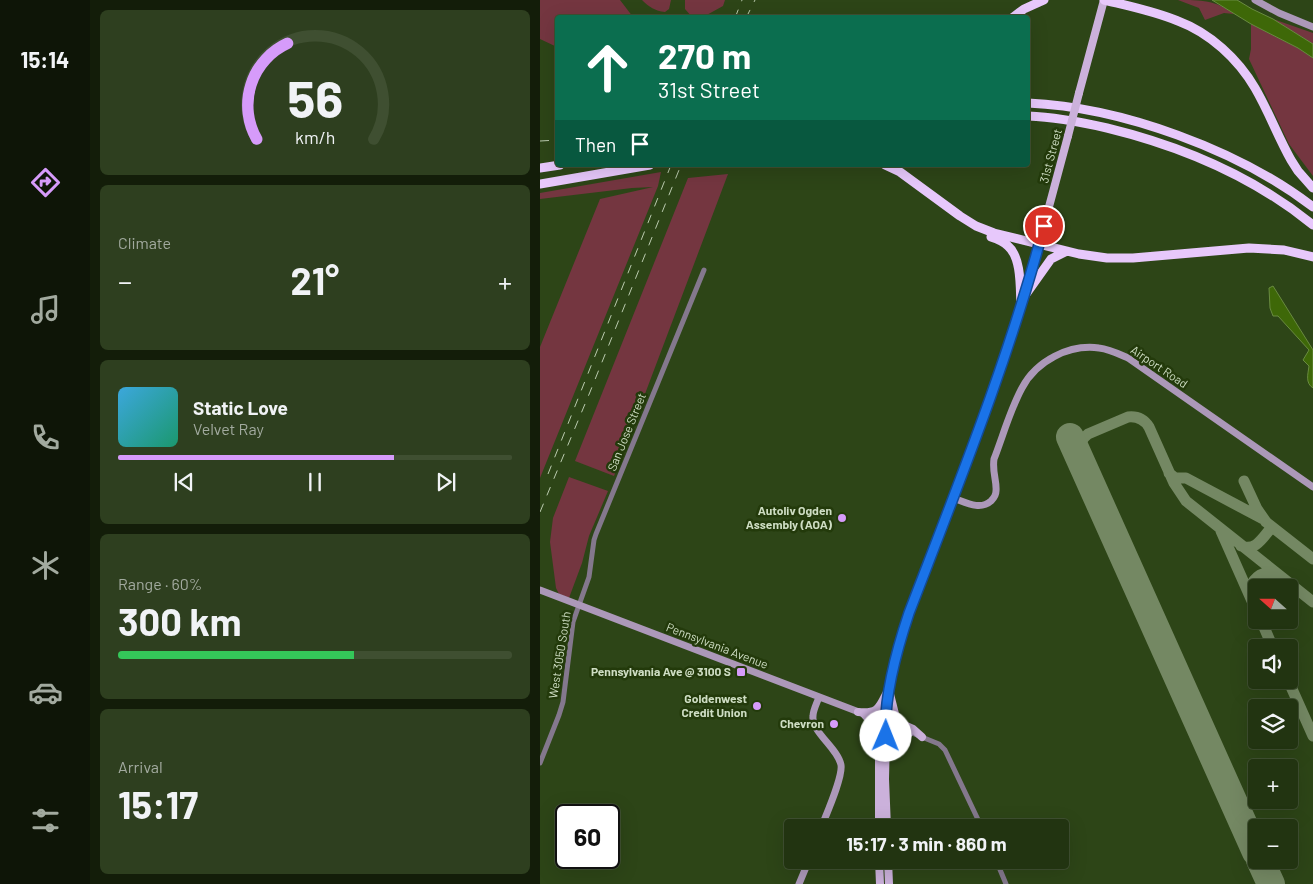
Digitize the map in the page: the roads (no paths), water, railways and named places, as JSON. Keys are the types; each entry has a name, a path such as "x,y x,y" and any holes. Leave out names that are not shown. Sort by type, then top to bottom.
{"highway":[{"path":"1016,15 1024,9 1044,0"},
{"path":"1104,0 1179,21 1196,29 1212,40 1242,69 1254,87 1291,160 1313,188"},
{"path":"1134,0 1152,12"},
{"path":"1030,103 1108,114 1179,135 1249,167 1313,207"},
{"path":"1030,116 1068,120 1095,126 1130,134 1177,149 1236,175 1302,216 1313,225"},
{"path":"540,168 555,166"},
{"path":"540,184 638,167"},
{"path":"889,167 900,172 976,226 994,233 1067,251 1107,258 1132,258 1249,248 1284,250 1313,257"},
{"path":"960,216 967,225 1004,243 1014,253 1019,269 1021,307"},
{"path":"1024,297 1051,259 1067,251"}],"main road":[{"name":"31st Street","path":"890,690 902,633 988,405 1021,307 1104,0"},
{"path":"861,713 874,712 880,707 890,690"},
{"path":"879,819 879,743 885,722 890,690"},
{"path":"890,690 898,720 922,737"},
{"path":"861,713 874,724 879,743"},
{"path":"885,722 887,819"},
{"path":"886,749 894,734 909,733"},
{"path":"880,869 880,884"},
{"path":"888,869 889,884"}],"street":[{"path":"1255,0 1313,27"},
{"name":"San Jose Street","path":"579,605 589,577 596,534 704,270"},
{"name":"Airport Road","path":"953,498 982,506 994,498 996,491 992,468 994,459 1022,387 1039,366 1054,356 1084,347 1112,351 1128,358 1313,487"},
{"name":"Pennsylvania Avenue","path":"540,590 885,722"},
{"name":"West 3050 South","path":"540,763 563,702 573,622 579,605"},
{"path":"819,698 813,714 814,724 833,749 841,766 839,778 824,819"},
{"path":"885,722 939,744 945,750 978,819"},
{"path":"799,884 805,869"},
{"path":"1000,869 1006,884"}],"railway":[{"path":"736,15 742,0"},
{"path":"748,15 755,0"},
{"path":"540,141 555,140"},
{"path":"548,474 670,167"},
{"path":"540,512 680,167"}],"place":[{"name":"Autoliv Ogden Assembly (AOA)","path":"842,518"},
{"name":"Pennsylvania Ave @ 3100 S","path":"741,672"},
{"name":"Goldenwest Credit Union","path":"757,706"},
{"name":"Chevron","path":"834,724"}]}
